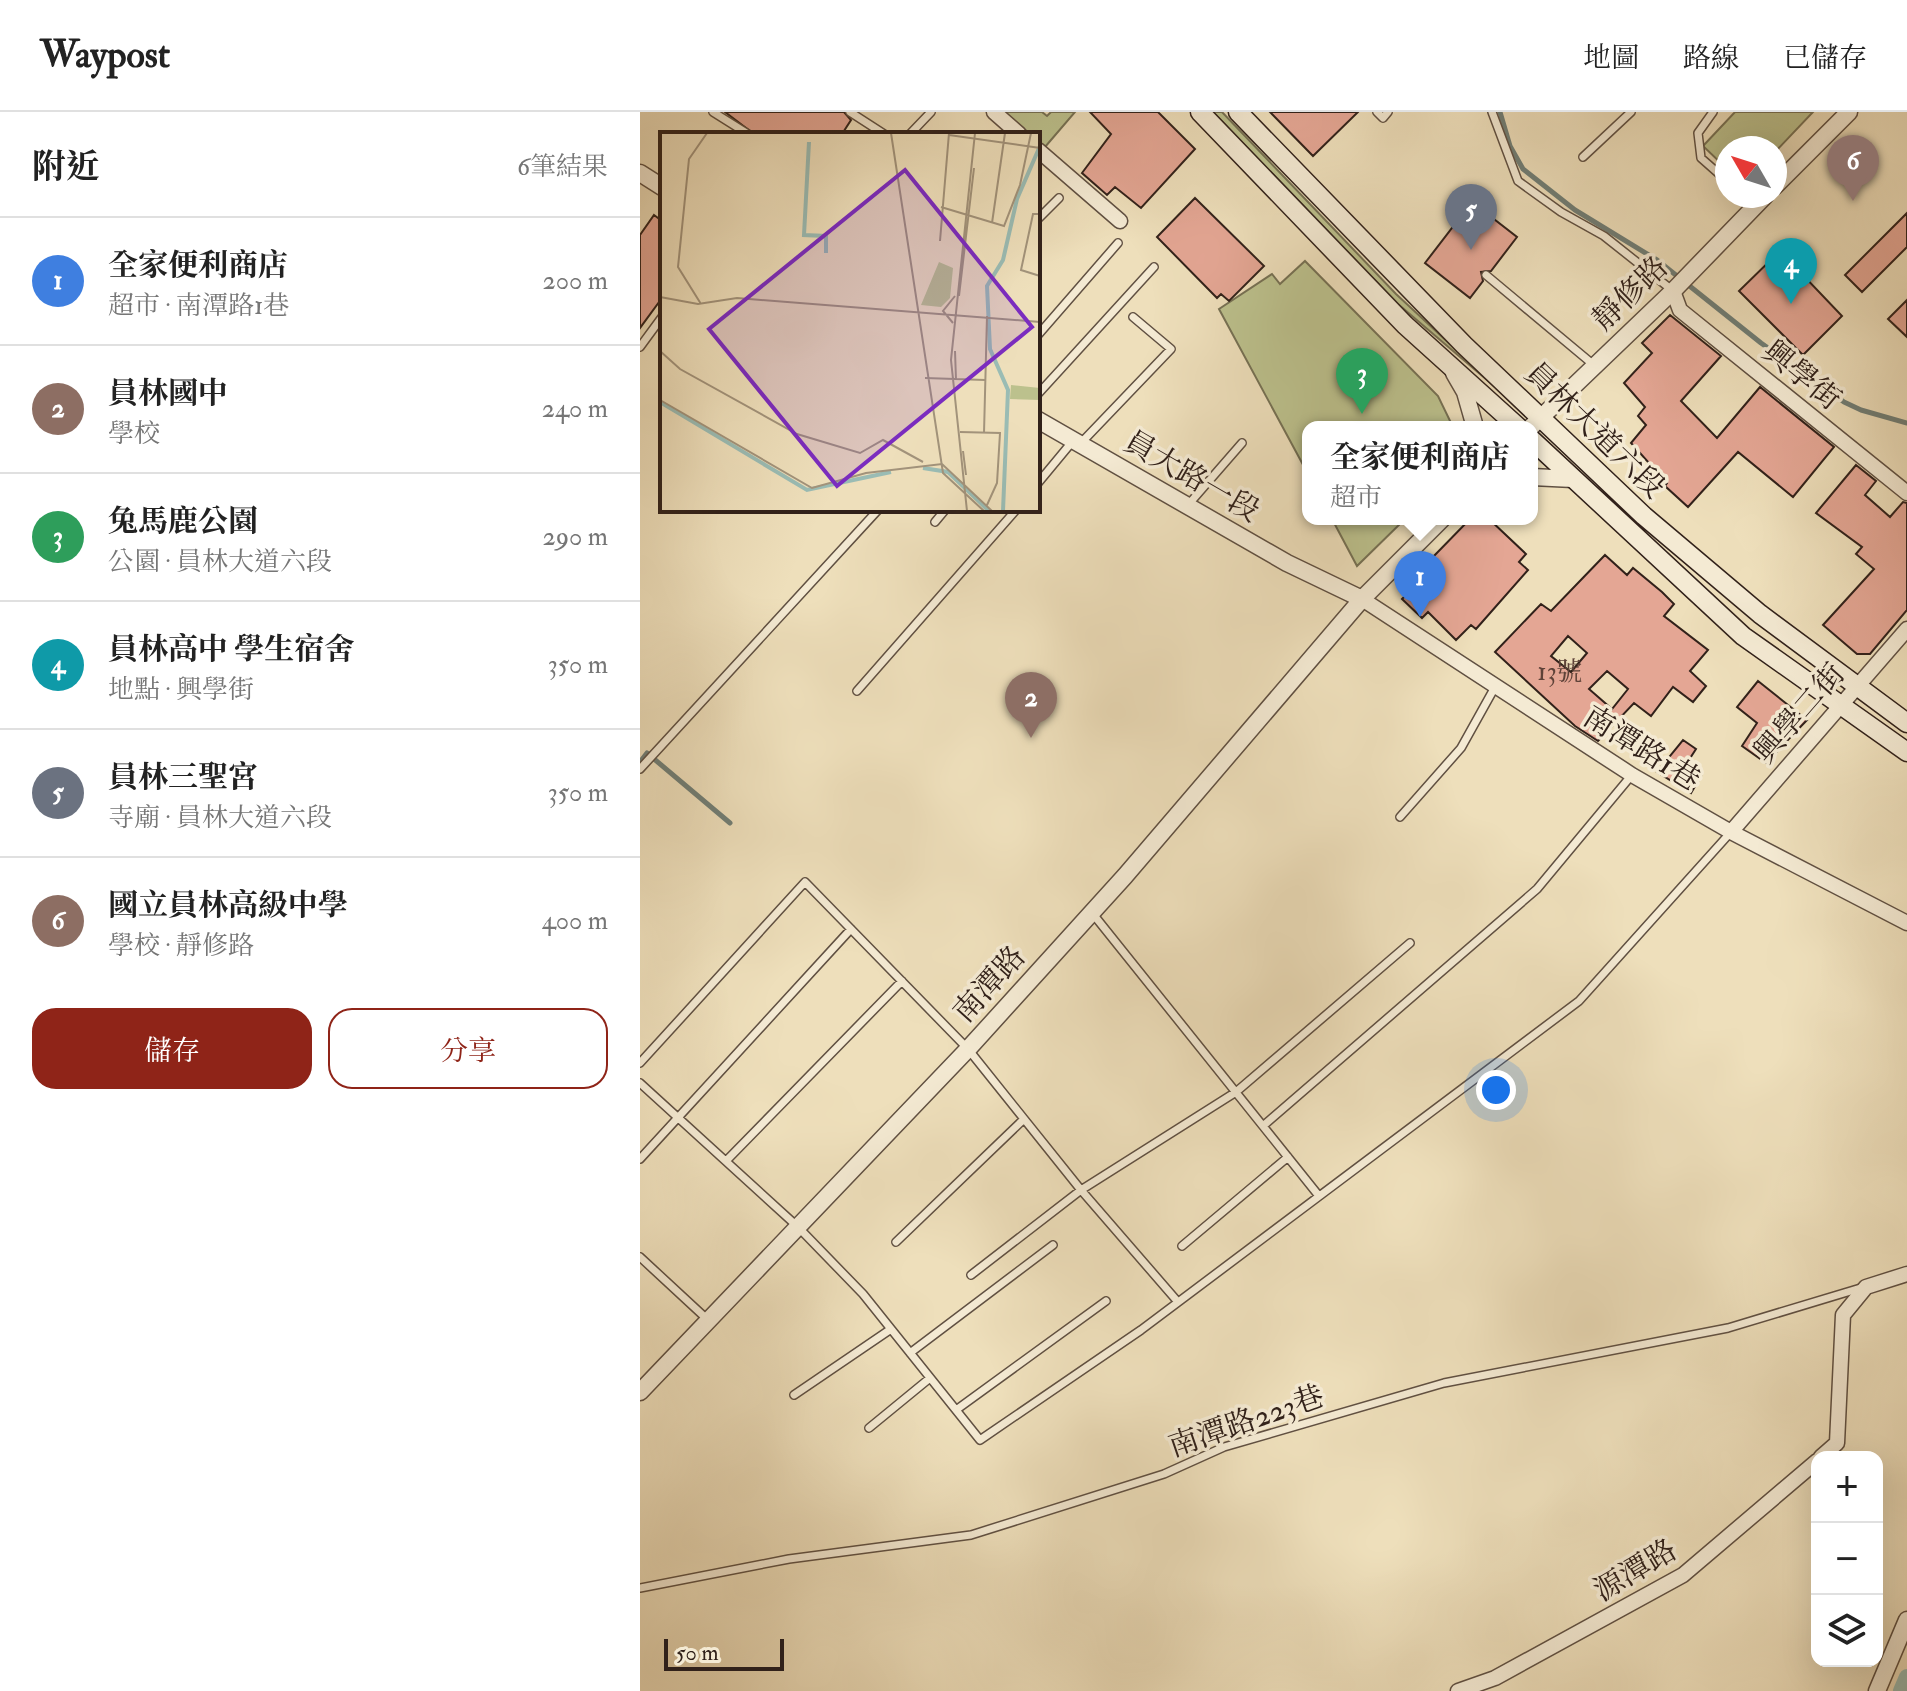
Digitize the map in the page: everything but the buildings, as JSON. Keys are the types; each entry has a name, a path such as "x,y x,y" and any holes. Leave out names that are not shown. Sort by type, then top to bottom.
{"main road":[{"name":"員林大道六段","path":"1200,112 1362,281 1511,421"},
{"name":"員林大道六段","path":"1238,112 1535,421"},
{"name":"員林大道六段","path":"1538,424 1760,614 1907,723"},
{"name":"員林大道六段","path":"1538,446 1743,636 1907,752"}],"street":[{"path":"994,112 1017,132"},
{"path":"1787,174 1849,112"},
{"path":"1040,152 1120,221"},
{"path":"640,173 660,186"},
{"name":"靜修路","path":"1537,421 1673,291 1747,208"},
{"name":"興學街","path":"1673,291 1680,310 1907,493"},
{"path":"1449,365 1465,392 1473,421"},
{"name":"員大路一段","path":"1040,421 1287,563 1362,599"},
{"path":"1538,477 1573,479"},
{"path":"1362,599 1436,525"},
{"name":"南潭路1巷","path":"1362,599 1632,775 1731,832 1907,923"},
{"name":"南潭路","path":"640,1392 968,1049 1092,912 1362,599"},
{"name":"興學二街","path":"1731,832 1907,629"},
{"path":"1866,1287 1907,1274"},
{"name":"源潭路","path":"1828,1451 1837,1443 1843,1315 1866,1287"},
{"name":"源潭路","path":"1458,1691 1495,1678 1683,1575 1811,1466"},
{"path":"1877,1691 1907,1620"}],"lane":[{"path":"713,112 745,132"},
{"path":"850,112 881,132"},
{"path":"912,132 931,112"},
{"path":"1377,112 1383,118 1388,112"},
{"path":"1492,112 1518,181 1561,212 1604,236 1673,291"},
{"path":"1583,157 1631,112"},
{"path":"1713,112 1698,133 1701,158 1715,170"},
{"path":"1040,217 1059,198"},
{"path":"1040,333 1118,243"},
{"path":"1040,392 1154,267"},
{"path":"1486,275 1595,366"},
{"path":"1040,481 1171,349 1133,317"},
{"path":"640,347 660,320"},
{"path":"1188,506 1242,443"},
{"path":"640,769 876,512"},
{"path":"935,522 943,512"},
{"path":"857,691 1014,512"},
{"path":"1400,817 1461,748 1496,686"},
{"path":"1263,1126 1537,889 1632,775"},
{"path":"640,1083 798,1227 891,1329 980,1440 1178,1302 1579,1001 1731,832"},
{"path":"640,1063 805,882 968,1049 1081,1190 1178,1302"},
{"path":"1092,912 1319,1196"},
{"path":"640,1159 851,929"},
{"path":"971,1275 1081,1190 1236,1092 1410,943"},
{"path":"726,1161 902,981"},
{"path":"896,1242 1024,1119"},
{"path":"1182,1246 1288,1157"},
{"path":"910,1353 1053,1245"},
{"path":"640,1257 708,1320"},
{"name":"南潭路223巷","path":"640,1588 789,1559 971,1535 1164,1474 1224,1447 1444,1383 1728,1328 1866,1287"},
{"path":"956,1410 1106,1301"},
{"path":"794,1395 891,1329"},
{"path":"869,1428 930,1378"}],"green space":[{"path":"1004,112 1042,112 1047,116 1051,112 1075,112 1045,147 1040,143 1040,132 1028,132"},
{"path":"1213,112 1222,112 1396,294 1507,397 1398,304"},
{"path":"1735,112 1813,112 1787,139 1787,136 1715,136 1715,158 1703,146"},
{"path":"1305,261 1438,396 1450,421 1302,421 1302,463 1219,309 1272,274 1280,284"},
{"path":"1335,525 1399,525 1357,566"}],"waterway":[{"path":"1500,112 1510,146 1523,169 1575,210 1657,260 1761,343 1844,402 1907,423"},
{"path":"640,762 647,753 730,823"},
{"path":"1901,1691 1907,1677"}],"place":[{"name":"國立員林高級中學","path":"1853,201"},
{"name":"員林三聖宮","path":"1471,250"},
{"name":"員林高中 學生宿舍","path":"1791,304"},
{"name":"兔馬鹿公園","path":"1362,414"},
{"name":"全家便利商店","path":"1420,617"},
{"name":"員林國中","path":"1031,738"}]}
